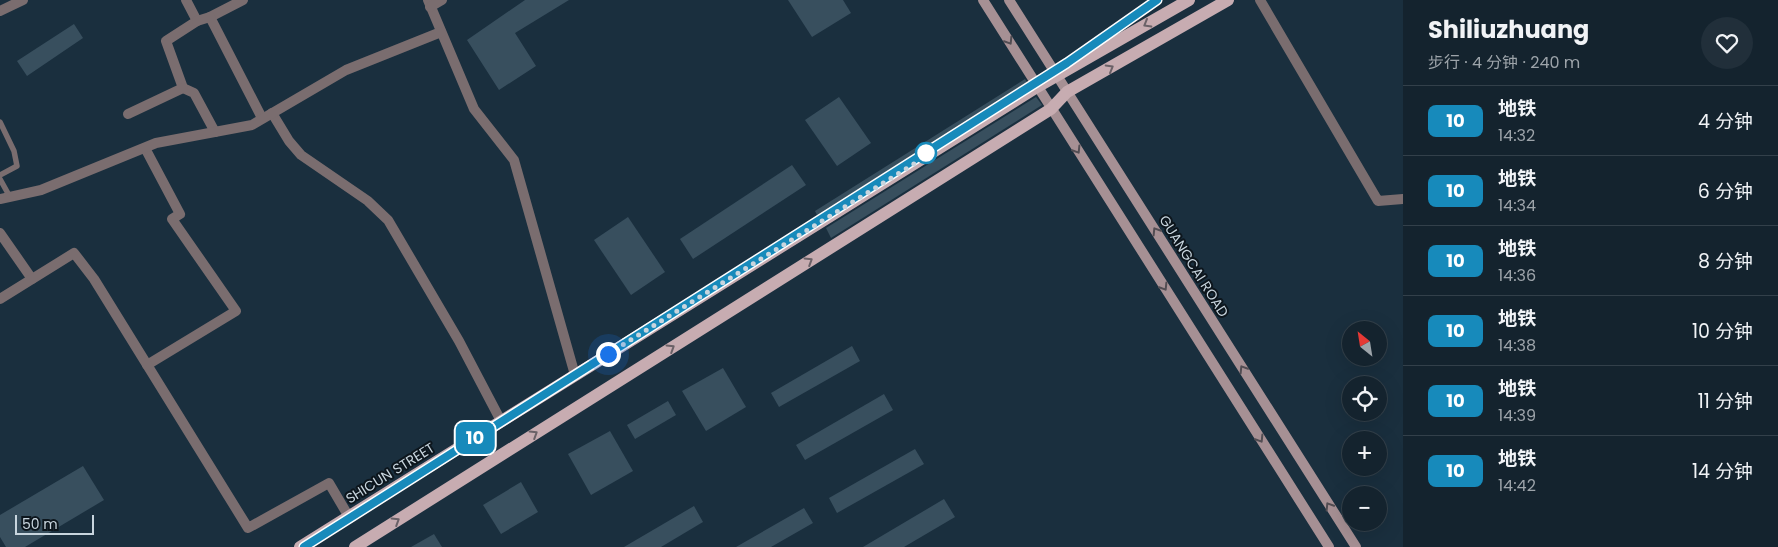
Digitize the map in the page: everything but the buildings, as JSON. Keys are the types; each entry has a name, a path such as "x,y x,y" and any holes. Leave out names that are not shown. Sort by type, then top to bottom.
{"main road":[{"path":"983,0 1329,547"},
{"name":"GUANGCAI ROAD","path":"1010,0 1356,547"},
{"name":"SHICUN STREET","path":"300,547 1037,87 1189,0"},
{"path":"355,547 1051,109 1068,92 1228,0"}],"street":[{"path":"0,11 23,0"},
{"path":"186,0 197,21"},
{"path":"215,132 194,93 183,88 166,41 197,21 210,17 243,0"},
{"path":"442,0 429,3 474,109 514,160 575,375"},
{"path":"1260,0 1378,202 1403,199"},
{"path":"210,17 262,118"},
{"path":"5,198 41,190 156,143 252,125 346,70 441,32"},
{"path":"128,114 183,88"},
{"path":"272,113 289,141 301,155 354,190 388,220 459,341 501,421"},
{"path":"145,148 180,214 172,219 236,311 147,366"},
{"path":"0,232 32,279"},
{"path":"0,299 74,253 94,279 248,528 329,483 349,516"}],"lane":[{"path":"0,122 14,151 17,166 0,177 5,198"}],"metro line":[{"name":"10","path":"304,547 1067,63 1157,0"}],"route":[{"path":"608,354 922,159 926,153"}]}
